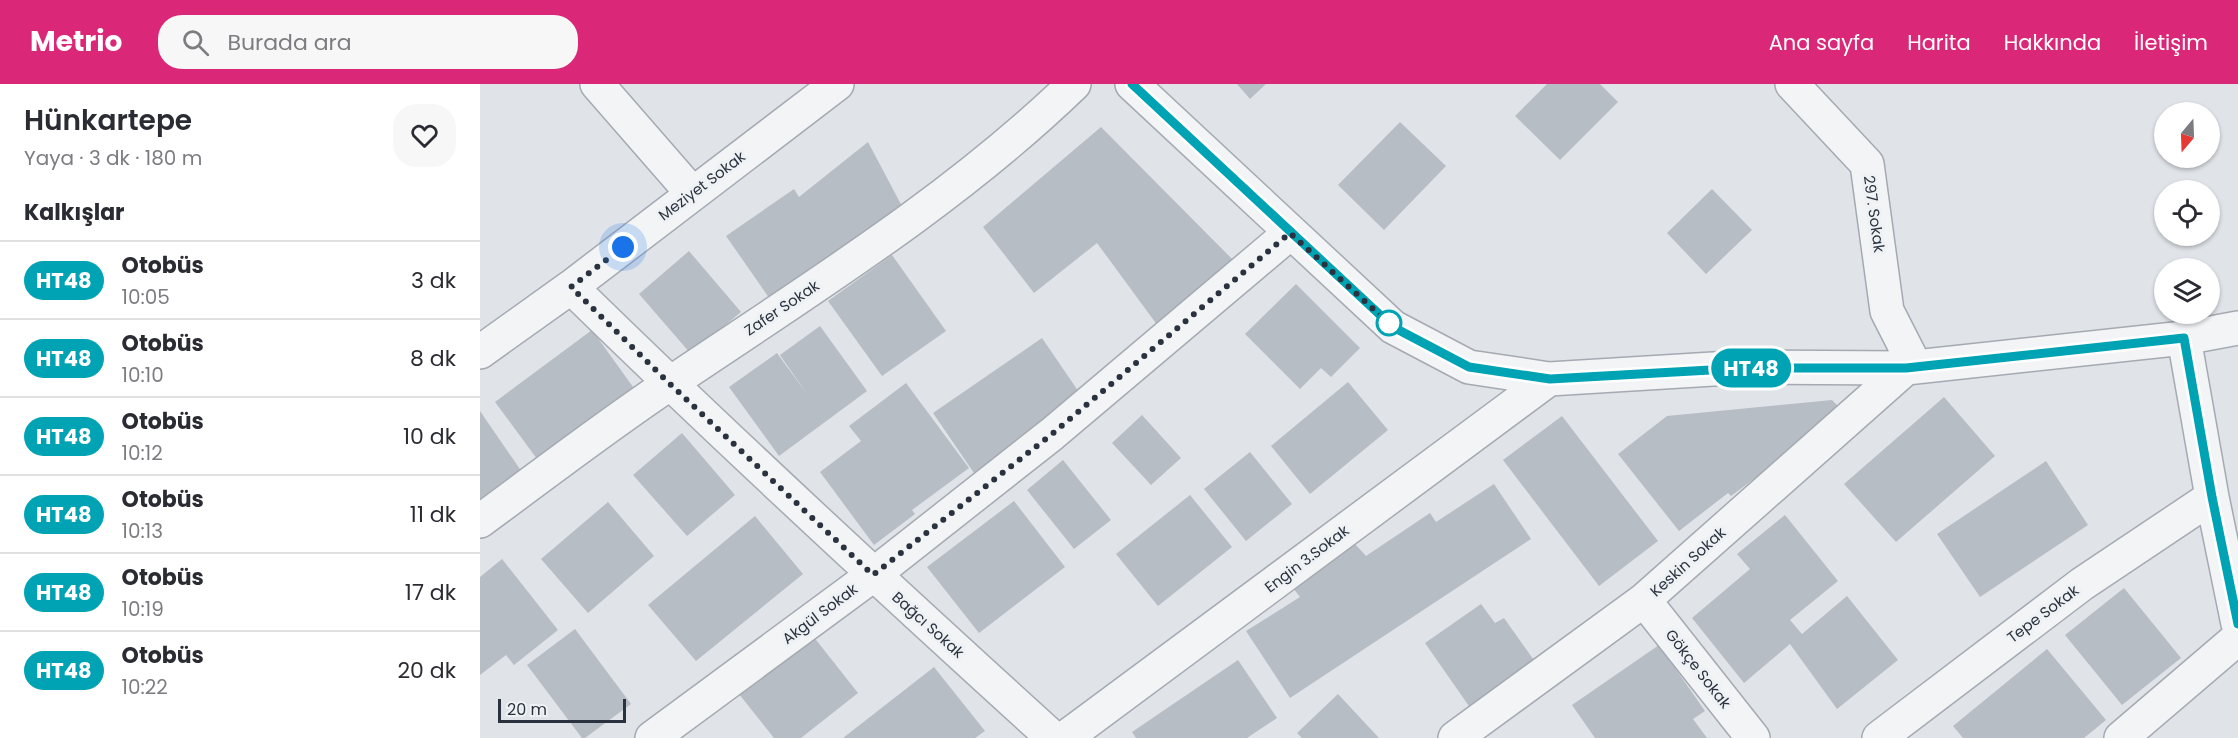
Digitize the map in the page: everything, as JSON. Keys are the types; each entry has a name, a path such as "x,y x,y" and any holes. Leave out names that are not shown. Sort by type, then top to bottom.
{"street":[{"path":"597,84 692,193"},
{"name":"Meziyet Sokak","path":"480,352 571,287 837,84"},
{"name":"Zafer Sokak","path":"480,520 669,383 781,310 952,190 1031,125 1074,84"},
{"path":"1132,84 1393,327 1469,367 1550,379 1746,368 1911,367 2184,338 2238,328"},
{"name":"297. Sokak","path":"1792,84 1867,164 1887,311 1911,367"},
{"name":"Akgül Sokak","path":"652,738 873,575 1052,434 1290,233"},
{"name":"Bağcı Sokak","path":"571,287 669,383 873,575 1053,738"},
{"path":"2184,338 2212,497 2238,624"},
{"name":"Keskin Sokak","path":"1455,738 1644,600 1911,367"},
{"name":"Engin 3.Sokak","path":"1065,738 1550,379"},
{"name":"Tepe Sokak","path":"1880,738 2082,584 2212,497"},
{"name":"Gökçe Sokak","path":"1644,600 1753,738"},
{"path":"2121,738 2238,638"}],"building":[{"path":"1237,84 1266,84 1250,99"},
{"path":"1547,84 1600,84 1618,102 1560,160 1515,116"},
{"path":"1400,122 1446,166 1384,230 1338,185"},
{"path":"1101,127 1237,264 1158,326 1097,243 1034,293 983,227"},
{"path":"868,142 904,210 772,302 726,236 794,189 799,197"},
{"path":"1712,189 1752,230 1706,274 1667,233"},
{"path":"689,251 741,312 691,354 639,294"},
{"path":"892,255 946,331 882,376 828,301"},
{"path":"1296,284 1360,348 1331,377 1321,368 1300,389 1245,334"},
{"path":"820,326 867,391 779,456 729,387 777,353 807,394 780,355"},
{"path":"592,330 641,398 540,463 495,402"},
{"path":"1042,338 1083,398 974,473 933,413"},
{"path":"1348,382 1388,430 1310,494 1271,446"},
{"path":"906,383 969,468 912,510 915,514 874,545 820,472 861,441 849,426"},
{"path":"1944,397 1995,456 1896,542 1844,484"},
{"path":"1832,400 1844,412 1731,496 1728,493 1679,531 1618,454 1667,416"},
{"path":"480,411 524,475 480,505"},
{"path":"1142,415 1181,458 1151,485 1112,443"},
{"path":"1562,416 1658,541 1599,586 1503,460"},
{"path":"682,433 735,495 687,536 633,475"},
{"path":"1250,452 1292,504 1246,541 1204,489"},
{"path":"1063,460 1111,520 1074,549 1027,490"},
{"path":"2046,461 2088,525 1980,597 1937,534"},
{"path":"1494,484 1531,539 1290,698 1246,631 1300,597 1293,588 1355,544 1366,556 1430,513 1436,522"},
{"path":"1190,495 1232,547 1158,606 1116,554"},
{"path":"1014,501 1065,567 979,633 927,567"},
{"path":"608,502 654,556 588,613 541,559"},
{"path":"1785,515 1838,581 1790,620 1802,634 1847,596 1898,660 1837,709 1790,644 1744,683 1692,618 1750,569 1737,554"},
{"path":"755,516 803,574 696,661 648,605"},
{"path":"502,559 558,630 514,665 506,655 480,675 480,577"},
{"path":"2124,588 2181,658 2122,705 2065,635"},
{"path":"1481,604 1495,623 1504,618 1536,663 1471,709 1425,643"},
{"path":"575,629 631,704 585,738 582,738 527,665"},
{"path":"813,636 858,693 801,738 774,738 739,694"},
{"path":"1659,645 1705,711 1693,719 1707,738 1595,738 1572,705"},
{"path":"2047,649 2106,720 2084,738 1963,738 1953,726"},
{"path":"1238,660 1277,718 1247,738 1136,738 1132,732"},
{"path":"934,667 985,731 975,738 843,738"},
{"path":"1338,694 1379,738 1302,738 1297,733"}],"bus line":[{"name":"HT48","path":"1132,84 1393,327 1469,367 1550,379 1746,368 1906,368 2184,338 2212,497 2238,624"}],"route":[{"path":"623,247 571,287 669,383 873,575 1052,434 1290,233 1393,327 1389,323"}]}
